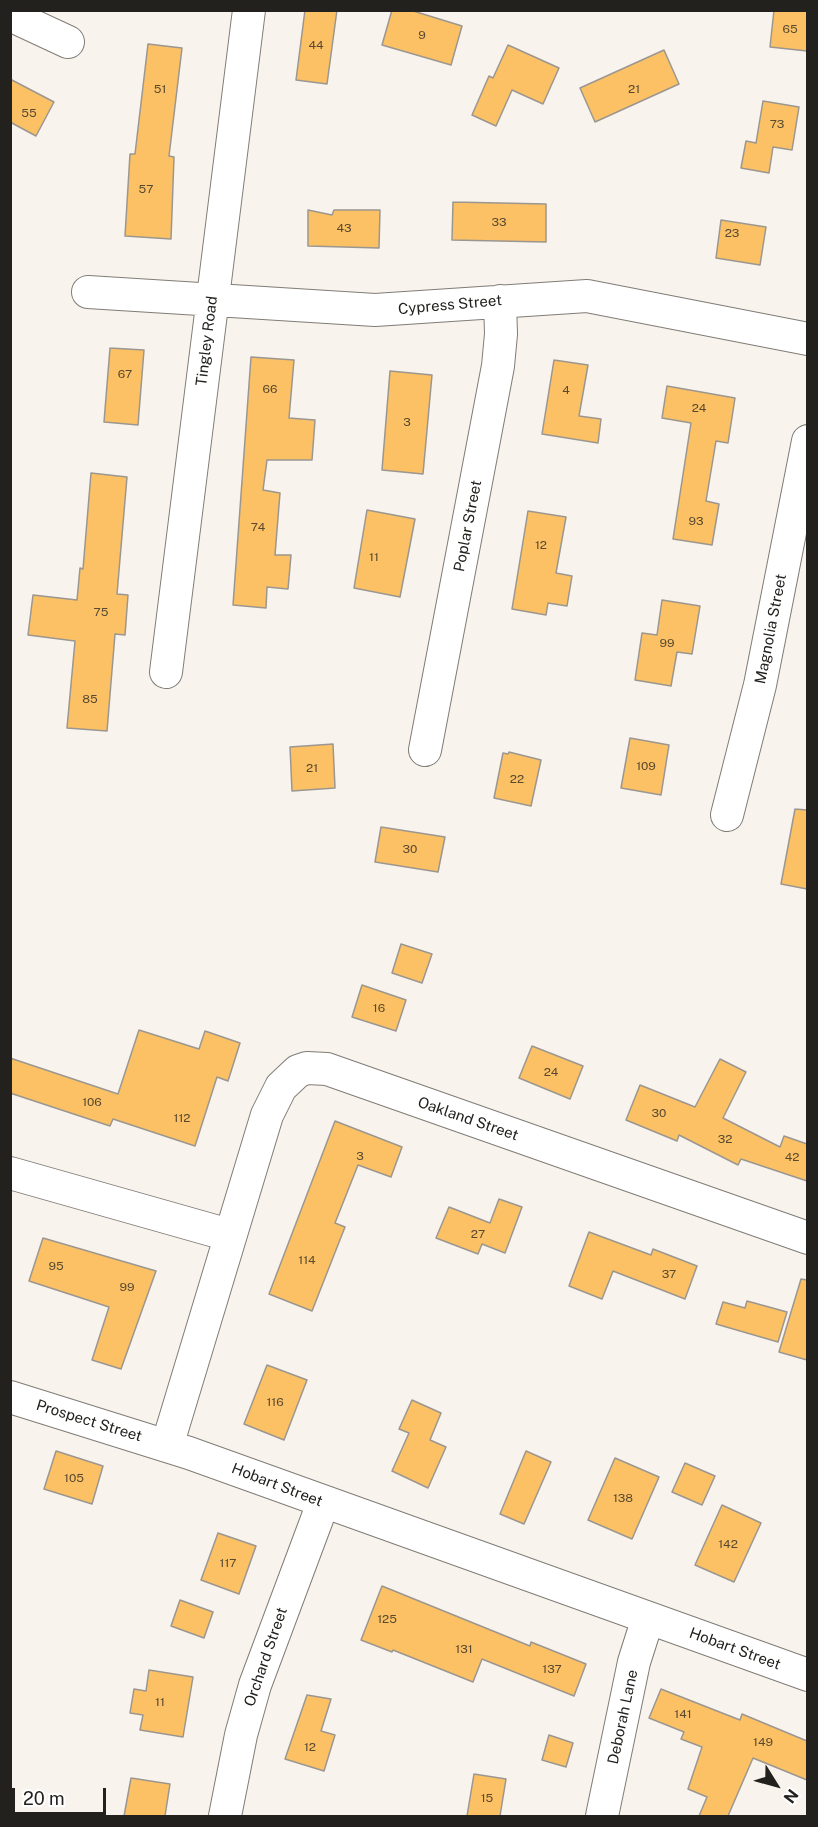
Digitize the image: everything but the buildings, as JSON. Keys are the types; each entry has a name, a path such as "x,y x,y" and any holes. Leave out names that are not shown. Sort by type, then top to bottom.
{"street":[{"name":"Tingley Road","path":"166,672 249,10"},
{"path":"10,15 68,42"},
{"name":"Cypress Street","path":"88,292 375,310 587,296 807,339"},
{"name":"Poplar Street","path":"425,750 498,366 501,334 500,302"},
{"name":"Magnolia Street","path":"727,815 760,685 807,441"},
{"name":"Oakland Street","path":"229,1235 274,1097 285,1082 298,1071 318,1067 807,1238"},
{"path":"10,1173 229,1235 167,1446"},
{"name":"Prospect Street","path":"10,1397 167,1446"},
{"name":"Hobart Street","path":"167,1446 807,1675"},
{"name":"Orchard Street","path":"225,1816 241,1734 255,1685 323,1503"},
{"name":"Deborah Lane","path":"602,1816 634,1662 648,1618"}]}
